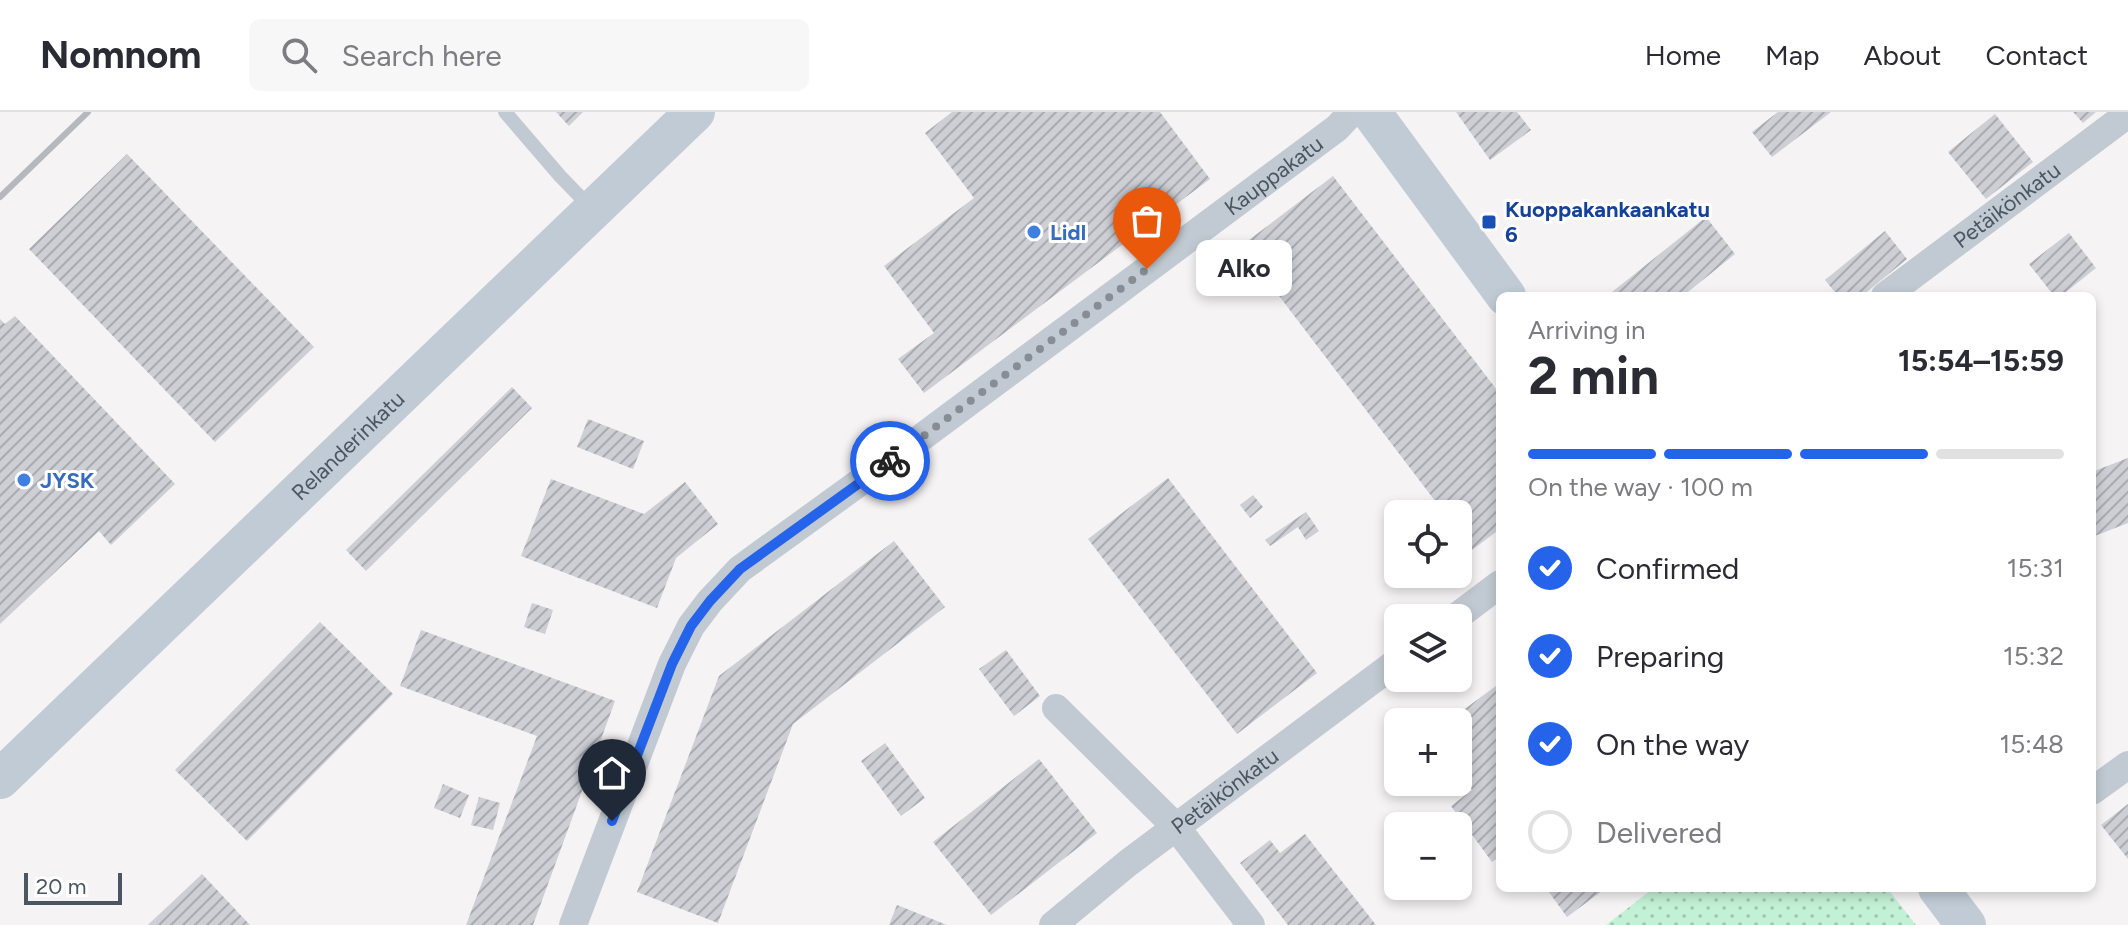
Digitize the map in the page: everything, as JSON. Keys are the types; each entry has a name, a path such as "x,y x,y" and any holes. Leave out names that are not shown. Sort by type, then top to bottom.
{"main road":[{"name":"Relanderinkatu","path":"0,779 695,112"},
{"path":"1371,112 1503,292"}],"street":[{"name":"Kauppakatu","path":"573,925 672,664 691,626 740,569 1337,128 1352,112"},
{"name":"Petäikönkatu","path":"1890,292 2128,114"},
{"path":"1472,605 1496,587"},
{"name":"Petäikönkatu","path":"1053,925 1128,863 1384,671"},
{"path":"1056,708 1176,827 1251,925"},
{"path":"2096,788 2128,765"}],"lane":[{"path":"505,112 594,211"}],"green space":[{"path":"1649,892 1890,892 1916,925 1606,925"}],"building":[{"path":"556,112 583,112 569,126"},
{"name":"Lidl","path":"952,112 1160,112 1210,179 924,393 898,359 934,333 884,266 974,198 925,133"},
{"path":"1456,112 1517,112 1531,130 1490,160"},
{"path":"1778,112 1831,112 1772,157 1752,132"},
{"path":"2073,112 2096,112 2083,123"},
{"path":"1995,114 2033,162 1986,199 1948,152"},
{"path":"127,154 314,347 215,442 29,249"},
{"path":"1333,176 1496,389 1496,532 1472,550 1472,500 1434,500 1241,246"},
{"path":"1706,217 1735,254 1688,292 1612,292"},
{"path":"1885,231 1907,259 1867,292 1835,292 1825,280"},
{"path":"2069,233 2096,268 2066,292 2051,292 2029,264"},
{"path":"15,316 175,484 111,545 99,531 0,624 0,319 5,324"},
{"path":"512,387 532,408 366,571 346,550"},
{"path":"588,419 644,441 633,469 577,447"},
{"path":"2128,458 2128,523 2096,535 2096,470"},
{"path":"1168,478 1317,673 1237,734 1088,539"},
{"path":"551,479 644,514 685,482 718,524 676,558 657,608 521,556"},
{"path":"1253,495 1263,507 1250,518 1240,505"},
{"path":"1306,512 1319,531 1306,540 1298,527 1270,546 1265,540"},
{"path":"894,541 945,607 793,724 718,923 637,892 719,676"},
{"path":"532,603 553,610 545,634 524,627"},
{"path":"320,622 393,694 247,841 175,770"},
{"path":"421,630 615,701 533,925 466,925 537,736 400,686"},
{"path":"1006,650 1040,696 1014,716 979,669"},
{"path":"1496,686 1496,859 1492,862 1472,835 1472,812 1455,812 1451,806 1464,796 1472,796 1472,708 1466,708"},
{"path":"885,743 925,798 901,816 861,761"},
{"path":"1039,759 1097,833 991,915 933,842"},
{"path":"443,784 469,795 460,818 434,808"},
{"path":"479,797 500,803 493,830 471,825"},
{"path":"2128,804 2128,859 2101,825"},
{"path":"1305,834 1376,925 1288,925 1240,863 1270,840 1280,853"},
{"path":"202,874 250,925 148,925"},
{"path":"1549,892 1601,892 1567,917"},
{"path":"897,905 947,925 889,925"}],"railway":[{"path":"0,197 88,112"}],"way so far":[{"path":"890,461 1147,269"}],"place":[{"name":"Kuoppakankaankatu 6","path":"1489,222"},
{"name":"Lidl","path":"1034,232"},
{"name":"Alko","path":"1147,269"},
{"name":"JYSK","path":"24,480"}],"route":[{"path":"612,821 672,664 691,626 710,601 740,569 890,461"}]}
